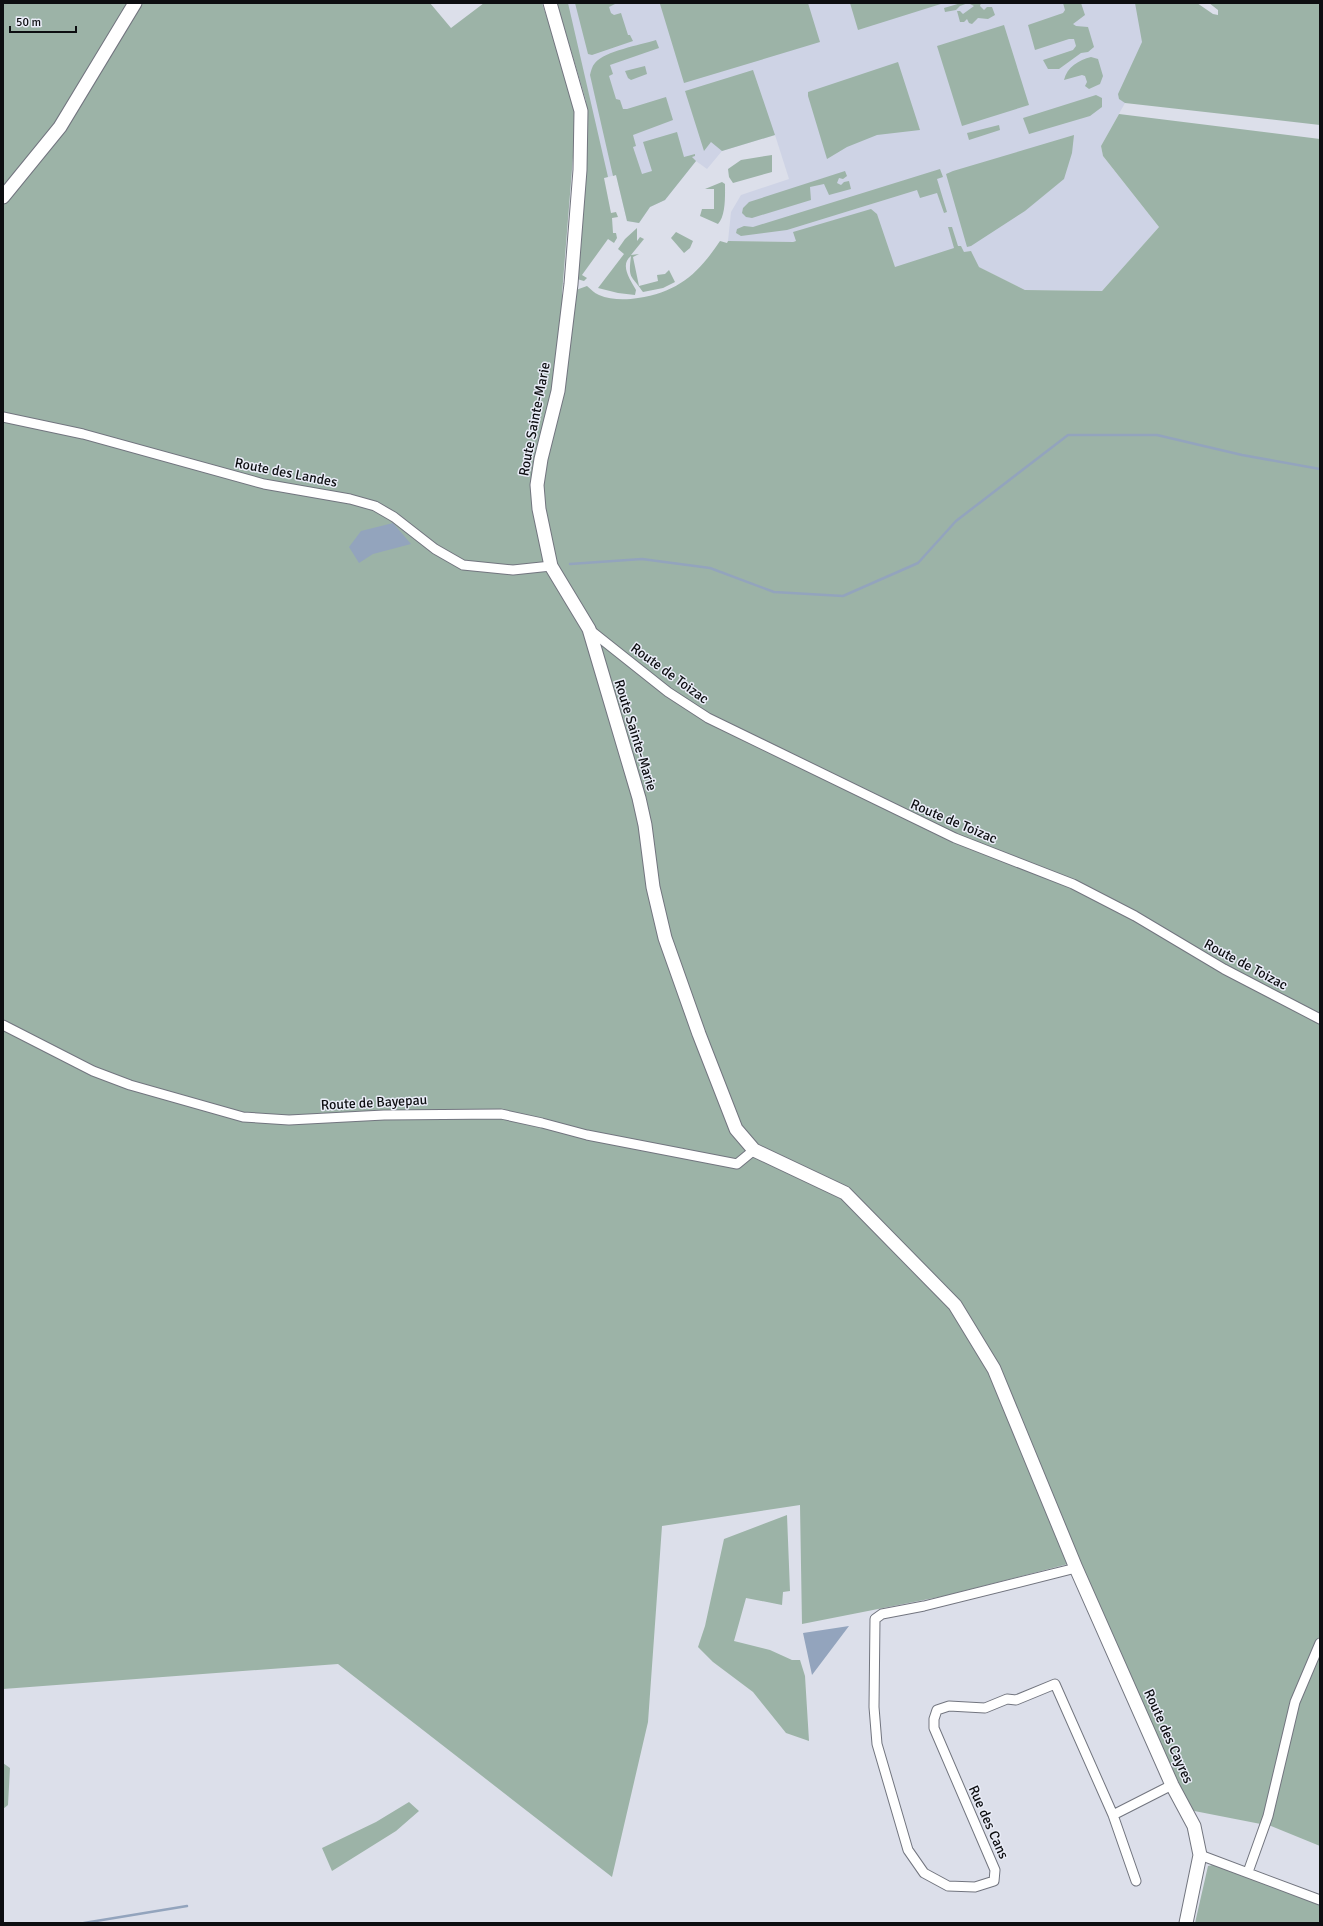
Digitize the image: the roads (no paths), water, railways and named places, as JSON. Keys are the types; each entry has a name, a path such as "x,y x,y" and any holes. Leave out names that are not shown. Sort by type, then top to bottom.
{"street":[{"path":"3,197 60,127 135,3"},
{"name":"Route Sainte-Marie","path":"550,3 581,111 580,170 573,253 558,391 541,459 537,485 539,509 551,566 589,630 639,798 645,825 653,887 665,938 699,1034 736,1129 754,1150"},
{"name":"Route des Landes","path":"3,416 83,434 264,484 350,499 375,506 394,517 435,550 463,565 513,570 551,566"},
{"name":"Route de Toizac","path":"589,630 668,692 708,718 955,838 1073,884 1135,916 1224,969 1320,1019"},
{"name":"Route de Bayepau","path":"3,1025 93,1071 130,1085 243,1117 289,1120 384,1115 501,1114 542,1122 587,1135 737,1164 754,1150"},
{"name":"Route des Cayres","path":"754,1150 845,1193 955,1305 994,1369 1076,1568 1172,1785 1194,1826 1200,1855 1186,1923"},
{"name":"Rue des Cans","path":"1076,1568 924,1606 882,1614 875,1619 874,1707 877,1744 908,1850 924,1873 948,1886 975,1887 994,1881 995,1870 934,1728 934,1719 937,1710 949,1706 985,1708 1007,1699 1016,1700 1055,1684 1113,1815"},
{"path":"1248,1872 1268,1816 1295,1702 1320,1643"},
{"path":"1136,1881 1113,1815 1172,1785"},
{"path":"1200,1855 1320,1900"}],"waterway":[{"path":"570,564 642,559 710,568 774,592 843,596 918,563 956,521 1068,435 1157,435 1242,455 1320,469"},
{"path":"84,1923 187,1906"}]}
